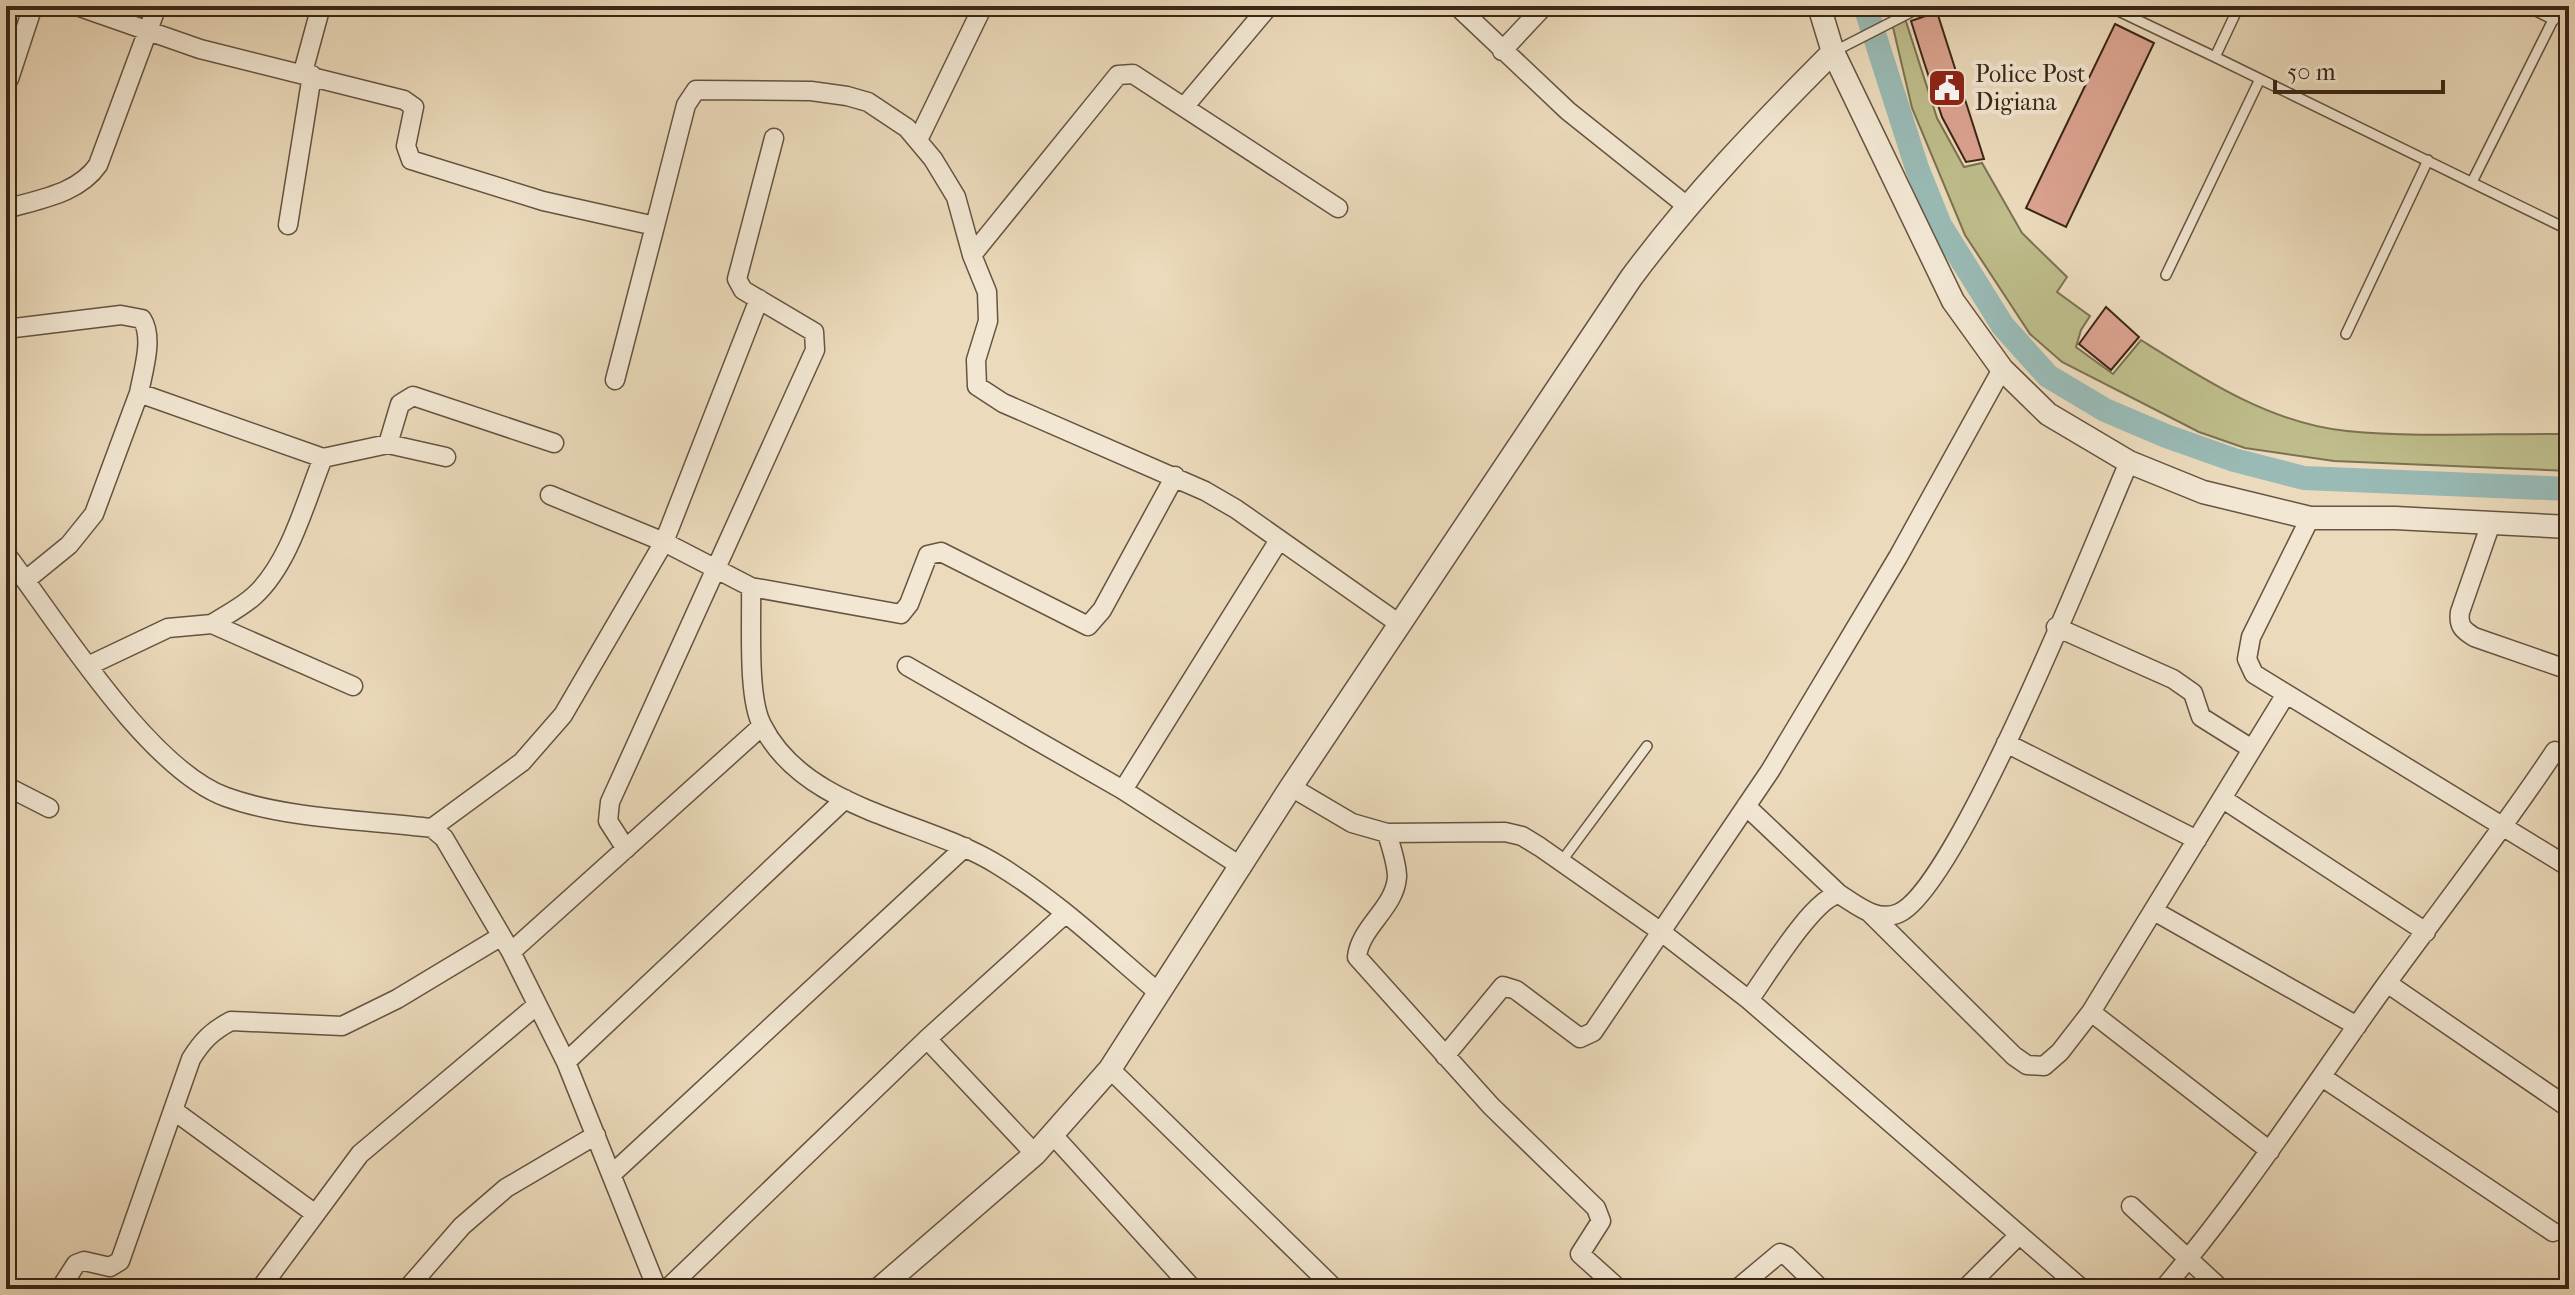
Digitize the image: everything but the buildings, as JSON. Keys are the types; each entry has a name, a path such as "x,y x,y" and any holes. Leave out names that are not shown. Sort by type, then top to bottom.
{"street":[{"path":"9,79 33,6"},
{"path":"77,6 200,49 307,74 410,103 414,114 406,146 411,160 543,201 655,226"},
{"path":"6,209 77,186 90,177 98,165 157,6"},
{"path":"288,225 307,74 321,6"},
{"path":"918,140 983,6"},
{"path":"1184,107 1269,6"},
{"path":"1457,6 1568,111 1687,206"},
{"path":"1502,51 1544,6"},
{"path":"1819,6 1833,52 1953,301 2002,369 2048,414 2129,462 2203,492 2310,518 2569,527"},
{"path":"879,1289 1035,1154 1110,1069 1291,787 1631,278 1687,206 1748,137 1833,52"},
{"path":"972,255 1118,75 1133,74 1338,208"},
{"path":"615,380 686,105 696,90 811,91 847,96 894,116 918,140 956,197 972,255 987,292 988,321 976,360 977,386 1003,403 1175,476 1236,509 1401,625"},
{"path":"626,849 608,821 610,802 717,569 816,340 808,326 738,285 737,272 774,138"},
{"path":"432,828 522,762 563,715 664,542 759,299"},
{"path":"6,329 121,315 142,319 147,327 139,393 94,514 69,545 26,580"},
{"path":"1445,1056 1503,986 1516,990 1572,1034 1586,1038 1746,806 1898,557 2002,369"},
{"path":"139,393 323,458 388,444 446,457"},
{"path":"388,444 400,404 413,396 554,443"},
{"path":"90,665 168,628 212,624 253,597 280,561 323,458"},
{"path":"1870,913 1886,917 1902,912 1933,880 1977,807 2129,462"},
{"path":"550,495 664,542 751,587 901,614 909,604 928,555 941,552 1088,626 1102,610 1175,476"},
{"path":"2310,518 2251,637 2247,659 2254,674 2569,867"},
{"path":"2491,523 2460,612 2459,622 2463,630 2474,637 2569,670"},
{"path":"1123,790 1279,540"},
{"path":"6,554 164,757 193,780 223,796 257,806 432,828 455,851 566,1062 657,1289"},
{"path":"751,587 755,709 762,726 793,763 845,799 965,847 1001,867 1065,914 1159,993"},
{"path":"212,624 353,686"},
{"path":"2056,627 2173,679 2193,693 2201,717 2252,749"},
{"path":"907,666 1123,790 1242,867"},
{"path":"1746,806 1839,894 1870,913 2014,1056 2027,1065 2044,1066 2060,1052 2091,1012 2286,694"},
{"path":"60,1289 76,1264 84,1261 110,1267 120,1261 191,1059 202,1041 215,1029 231,1021 342,1026 506,945 626,849 762,726"},
{"path":"2006,743 2197,840"},
{"path":"2163,1289 2270,1151 2387,983 2506,826 2555,751"},
{"path":"6,786 49,808"},
{"path":"1291,787 1352,823 1387,833 1505,832 1522,836 1660,931 1749,1000 2082,1289"},
{"path":"566,1062 845,799"},
{"path":"2223,799 2426,932"},
{"path":"1387,833 1396,868 1394,890 1364,937 1357,957 1445,1056 1600,1213 1597,1229 1580,1254 1619,1289"},
{"path":"612,1174 965,847"},
{"path":"1749,1000 1813,913 1830,895 1839,894"},
{"path":"2154,911 2357,1026"},
{"path":"667,1289 927,1039 1065,914"},
{"path":"2387,983 2569,1108"},
{"path":"260,1289 360,1154 537,1005"},
{"path":"2091,1012 2270,1151"},
{"path":"927,1039 1035,1154"},
{"path":"1110,1069 1335,1289"},
{"path":"2322,1077 2553,1232"},
{"path":"173,1110 314,1213"},
{"path":"407,1289 439,1249 496,1196 596,1135"},
{"path":"1053,1135 1193,1289"},
{"path":"2131,1206 2221,1289"},
{"path":"1965,1289 2018,1236"},
{"path":"1737,1289 1780,1253 1821,1289"}],"lane":[{"path":"1833,52 1923,6"},
{"path":"2108,6 2565,228 2569,213"},
{"path":"2215,57 2239,6"},
{"path":"2526,6 2554,20"},
{"path":"2472,182 2560,6"},
{"path":"2166,275 2260,79"},
{"path":"2346,334 2428,160"},
{"path":"1561,862 1647,746"}],"shaded area":[{"path":"1888,6 1901,6 1937,118 1964,167 1982,163 2022,233 2067,277 2057,292 2090,316 2081,330 2076,347 2113,374 2141,340 2239,398 2319,427 2402,434 2569,434 2569,471 2334,461 2245,448 2199,432 2062,362 2030,334 1965,235 1912,108"}],"waterway":[{"path":"1865,6 1917,168 1940,225 2003,326 2048,376 2105,410 2166,436 2234,460 2304,478 2569,489"}],"place":[{"name":"Police Post Digiana","path":"1947,88"}]}
